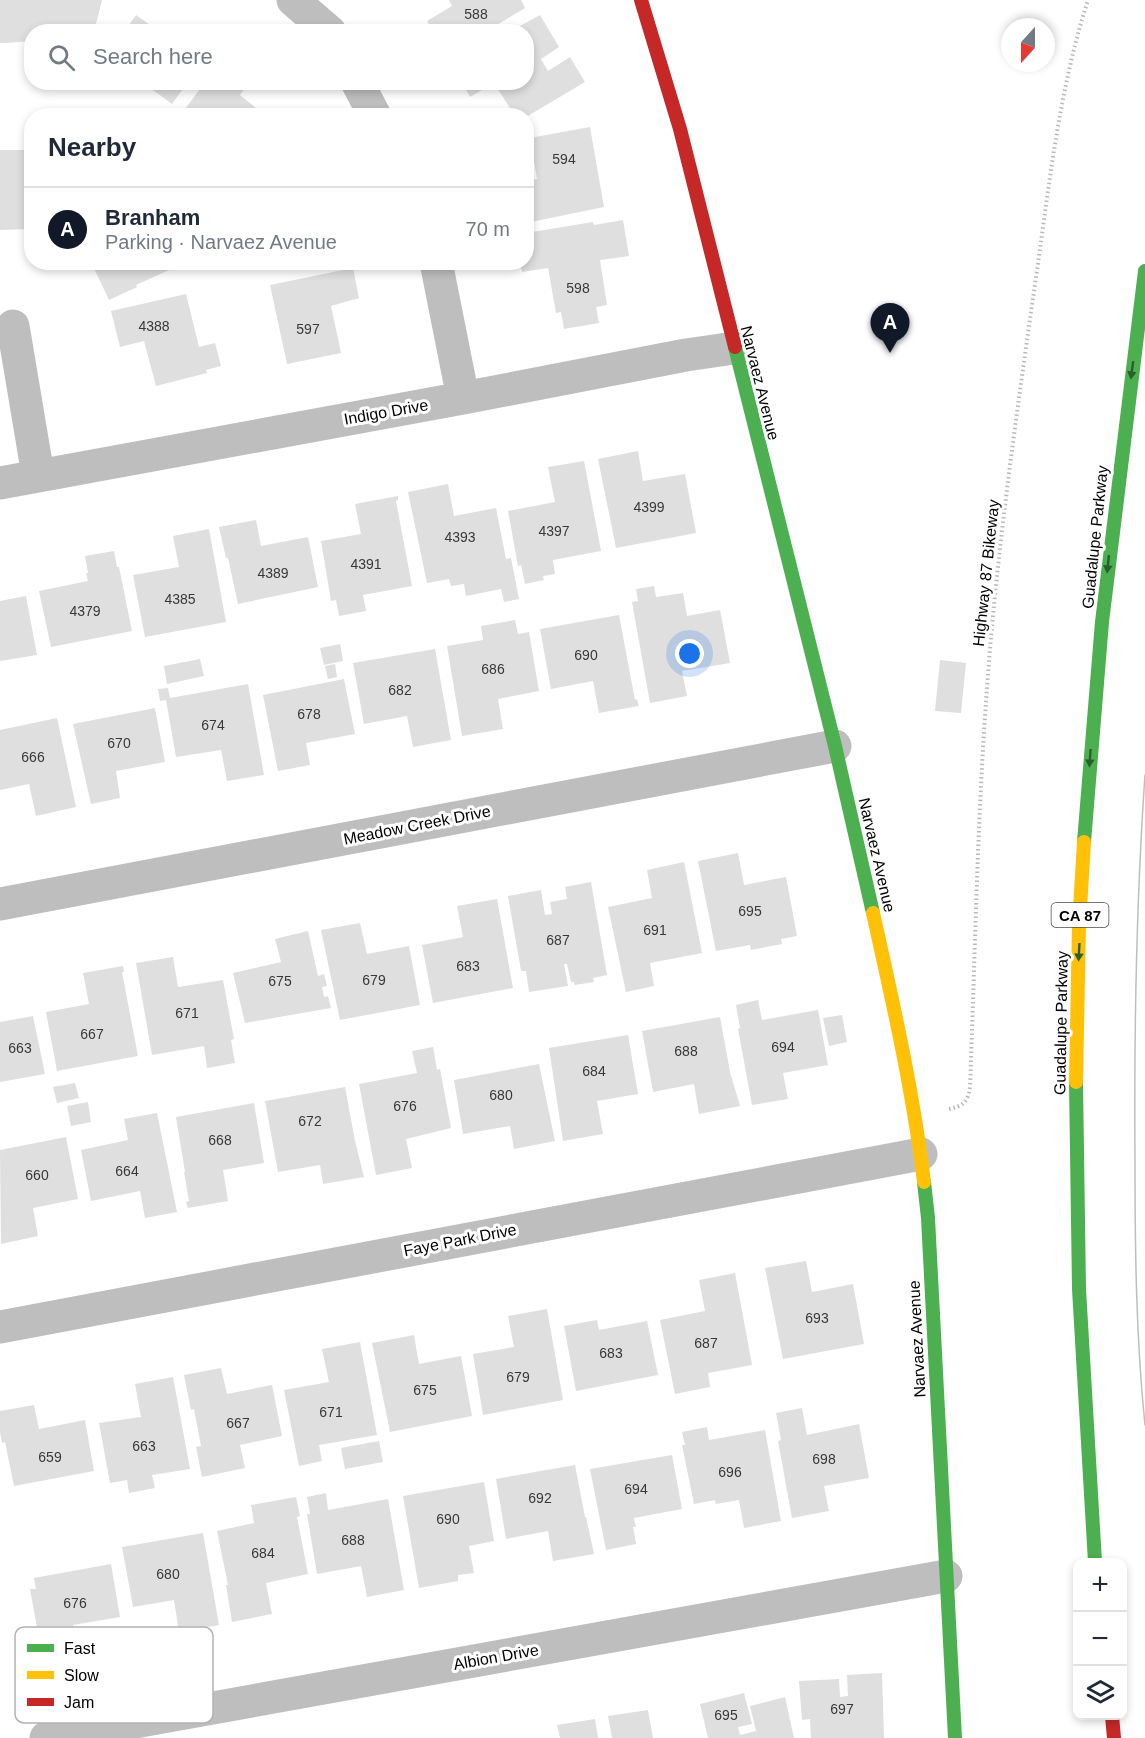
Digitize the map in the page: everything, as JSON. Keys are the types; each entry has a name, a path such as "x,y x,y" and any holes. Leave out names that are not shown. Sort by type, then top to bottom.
{"main road":[{"name":"Narvaez Avenue","path":"640,0 680,129 835,746 902,1042 916,1117 928,1218 955,1738"},
{"name":"Guadalupe Parkway","path":"1095,1558 1078,1293 1076,1141 1078,978 1084,836 1096,683 1111,533 1145,271"},
{"path":"1112,1720 1114,1738"}],"street":[{"path":"293,0 321,24"},
{"path":"361,90 371,108"},
{"path":"438,270 463,398"},
{"path":"13,326 38,475"},
{"name":"Indigo Drive","path":"0,483 734,348"},
{"name":"Meadow Creek Drive","path":"0,904 835,746"},
{"name":"Faye Park Drive","path":"0,1327 921,1154"},
{"name":"Albion Drive","path":"213,1708 946,1576"},
{"name":"Albion Drive","path":"46,1738 129,1723"}],"path":[{"name":"Highway 87 Bikeway","path":"916,1117 962,1106 969,1098 980,804 997,577 1020,387 1054,150 1064,92 1088,0"}],"building":[{"path":"0,0 102,0 96,24 24,24 24,42 0,43"},
{"path":"449,0 521,0 525,8 498,24 429,24 427,21 452,6"},
{"path":"136,15 149,24 130,24"},
{"path":"540,15 559,47 541,59 548,71 570,57 585,82 534,112 534,108 510,108 498,90 534,90 534,24 524,24"},
{"path":"153,90 182,90 172,104"},
{"path":"199,90 243,90 240,95 256,108 186,108"},
{"path":"466,90 482,90 470,97"},
{"path":"590,127 604,207 534,221 534,180 537,179 534,137"},
{"path":"0,150 24,150 24,229 0,230"},
{"path":"623,220 629,256 600,260 607,305 596,307 599,323 564,329 561,312 556,313 548,268 522,272 522,270 534,270 534,232 593,222 594,225"},
{"path":"95,270 169,270 136,285 137,287 109,300"},
{"path":"353,270 359,298 331,306 341,353 287,364 270,285"},
{"path":"186,294 199,347 215,343 221,366 206,370 207,373 156,386 144,341 120,347 111,311"},
{"path":"638,451 643,481 685,474 696,533 616,548 598,459"},
{"path":"584,461 601,551 553,560 555,574 543,576 544,580 525,584 521,565 518,566 508,511 555,502 548,467"},
{"path":"448,484 454,516 496,508 506,559 511,558 519,599 504,602 501,589 466,596 464,584 451,586 449,579 427,583 408,492"},
{"path":"398,496 396,501 412,586 363,595 366,611 339,616 336,600 331,601 321,541 361,534 355,504"},
{"path":"256,520 261,546 308,537 318,587 238,604 219,527"},
{"path":"209,529 226,622 145,637 133,575 179,567 173,536"},
{"path":"114,551 132,631 51,647 39,591 88,581 85,556"},
{"path":"654,586 656,597 683,593 687,616 720,610 730,663 682,671 687,696 650,703 632,602 638,601 636,589"},
{"path":"26,596 37,655 0,661 0,601"},
{"path":"619,615 635,700 637,699 639,706 599,713 593,681 551,689 540,629"},
{"path":"515,620 518,634 529,632 539,691 498,699 503,729 462,736 447,646 483,640 481,626"},
{"path":"340,644 343,661 324,665 320,648"},
{"path":"435,649 451,740 413,747 407,716 364,724 353,663"},
{"path":"200,659 204,676 167,684 164,666"},
{"path":"940,660 966,663 961,713 935,711"},
{"path":"335,664 337,677 328,679 325,666"},
{"path":"344,679 355,734 306,743 310,765 278,771 263,695"},
{"path":"248,684 264,775 227,781 221,750 176,757 166,700 160,701 158,689 168,688 170,698"},
{"path":"155,708 165,762 116,771 120,798 91,804 73,724"},
{"path":"57,718 76,807 36,816 29,784 0,790 0,730"},
{"path":"738,853 744,885 786,877 797,936 781,939 782,944 751,950 750,945 716,951 698,861"},
{"path":"684,862 702,953 650,963 654,986 626,992 608,907 652,898 647,870"},
{"path":"591,882 607,975 593,978 594,982 575,985 571,982 567,964 564,964 568,986 529,992 526,971 521,971 508,896 541,890 545,915 552,914 550,902 567,899 565,887"},
{"path":"497,899 513,988 433,1003 422,945 463,937 457,906"},
{"path":"360,923 367,954 409,946 420,1005 340,1020 321,930"},
{"path":"308,931 318,976 324,974 327,986 322,987 324,997 328,996 331,1008 245,1023 233,973 281,962 275,939"},
{"path":"173,957 178,987 223,980 234,1039 231,1040 235,1063 207,1068 204,1046 152,1055 136,963"},
{"path":"123,966 124,972 122,972 138,1056 57,1071 46,1012 89,1004 83,973"},
{"path":"758,1000 762,1020 818,1010 828,1065 783,1073 788,1099 752,1105 738,1029 740,1028 736,1005"},
{"path":"842,1015 847,1042 829,1046 823,1018"},
{"path":"33,1016 45,1074 0,1082 0,1022"},
{"path":"720,1017 730,1072 740,1106 699,1114 694,1084 653,1092 642,1031"},
{"path":"628,1035 638,1094 597,1101 603,1134 563,1141 549,1048"},
{"path":"433,1047 437,1070 440,1069 451,1128 406,1139 412,1168 376,1175 359,1084 417,1073 412,1051"},
{"path":"539,1064 555,1141 514,1149 510,1126 463,1134 454,1080"},
{"path":"75,1083 79,1098 57,1103 53,1087"},
{"path":"345,1087 364,1177 323,1184 320,1165 278,1172 265,1101"},
{"path":"88,1102 91,1122 71,1126 67,1106"},
{"path":"254,1103 264,1163 223,1170 228,1201 188,1208 186,1202 189,1201 176,1117"},
{"path":"157,1113 177,1212 145,1218 140,1191 91,1201 81,1150 128,1140 124,1119"},
{"path":"66,1137 78,1199 33,1208 38,1236 1,1244 0,1150"},
{"path":"806,1261 812,1292 853,1284 864,1344 783,1359 765,1268"},
{"path":"735,1273 752,1365 708,1373 710,1387 675,1394 660,1320 705,1311 699,1280"},
{"path":"547,1309 563,1400 483,1415 473,1354 514,1347 508,1316"},
{"path":"597,1320 599,1330 647,1321 658,1375 576,1391 564,1326"},
{"path":"414,1335 419,1364 461,1356 472,1416 390,1432 372,1343"},
{"path":"360,1342 377,1435 319,1445 322,1461 299,1466 284,1390 329,1382 322,1349"},
{"path":"221,1368 227,1394 272,1385 282,1436 240,1445 245,1468 202,1477 196,1447 201,1446 194,1409 191,1410 184,1375"},
{"path":"173,1377 190,1469 152,1475 155,1488 129,1493 127,1480 110,1483 99,1423 141,1417 135,1384"},
{"path":"34,1405 39,1429 85,1420 94,1471 14,1486 5,1442 2,1443 0,1411"},
{"path":"802,1408 807,1435 859,1424 869,1478 824,1486 829,1511 792,1518 778,1441 781,1440 776,1413"},
{"path":"707,1427 709,1440 765,1430 781,1521 744,1528 739,1500 716,1504 715,1500 694,1504 682,1445 685,1445 682,1432"},
{"path":"379,1441 383,1462 345,1469 341,1448"},
{"path":"672,1455 682,1509 634,1518 636,1544 606,1550 590,1469"},
{"path":"575,1465 594,1554 553,1561 548,1531 506,1539 496,1479"},
{"path":"484,1482 494,1541 469,1546 474,1573 458,1575 458,1581 419,1588 403,1496"},
{"path":"326,1493 328,1510 388,1499 404,1590 367,1597 361,1566 317,1574 307,1514 310,1514 307,1497"},
{"path":"296,1497 300,1516 297,1517 308,1574 266,1583 272,1614 232,1622 226,1585 228,1585 217,1531 254,1523 251,1505"},
{"path":"203,1533 219,1625 178,1627 174,1600 133,1607 122,1547"},
{"path":"111,1564 120,1617 73,1625 73,1627 37,1627 30,1589 36,1589 34,1578"},
{"path":"882,1673 884,1738 811,1738 810,1719 802,1720 799,1681 839,1679 840,1697 848,1696 847,1675"},
{"path":"744,1693 752,1724 738,1727 740,1735 756,1731 750,1706 785,1697 794,1738 708,1738 700,1704"},
{"path":"648,1710 653,1738 612,1738 608,1716"},
{"path":"595,1719 598,1738 560,1738 557,1725"}],"tram line":[{"path":"1145,775 1135,1017 1135,1228 1145,1425"}],"traffic: fast":[{"path":"1084,842 1102,622 1145,271"},
{"path":"735,347 835,746 873,913"},
{"path":"1076,1082 1079,1289 1095,1558"},
{"path":"924,1182 928,1218 955,1738"}],"traffic: slow":[{"path":"1076,1082 1079,925 1084,842"},
{"path":"873,913 908,1081 924,1182"}],"traffic: jam":[{"path":"641,0 680,129 735,347"},
{"path":"1112,1720 1114,1738"}],"place":[{"name":"Branham","path":"890,353"}]}
